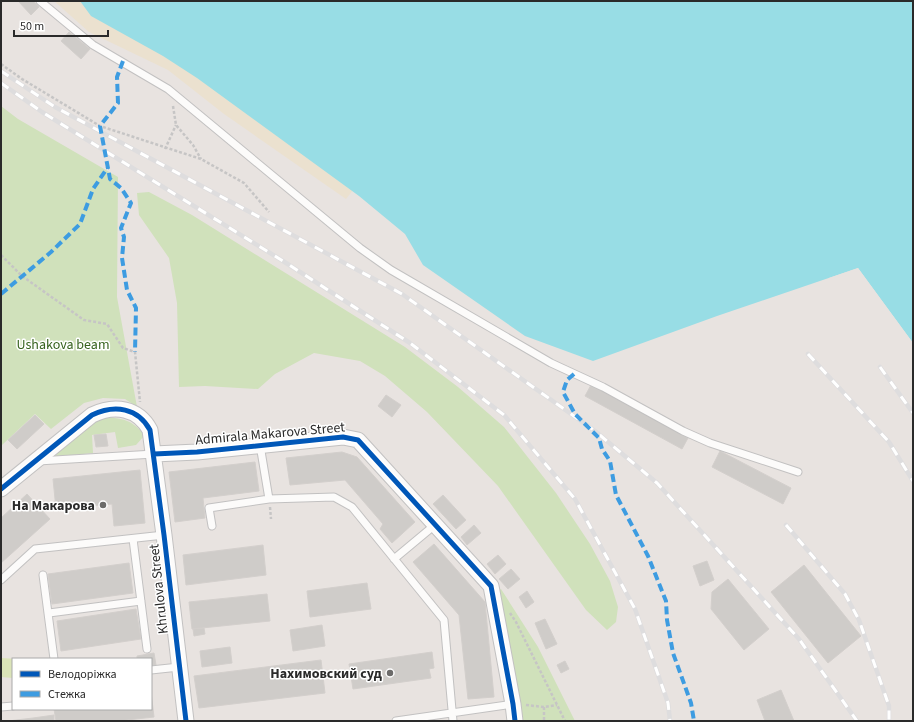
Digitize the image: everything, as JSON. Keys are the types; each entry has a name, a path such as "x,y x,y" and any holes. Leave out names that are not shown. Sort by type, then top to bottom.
{"street":[{"path":"1,489 92,415 100,411 127,410 134,412 142,419 150,430 154,454"},
{"name":"Admirala Makarova Street","path":"154,454 197,452 344,436 358,440 491,586 515,721"},
{"name":"Khrulova Street","path":"154,454 186,721"}],"lane":[{"path":"40,1 93,45 171,92 360,248 392,270 551,363 603,387 683,431 710,443 798,472"},
{"path":"260,444 269,499"},
{"path":"33,462 154,454"},
{"path":"212,526 209,508 269,499 334,497 352,507 444,620 452,717"},
{"path":"394,559 436,524"},
{"path":"1,580 36,549 164,535"},
{"path":"133,538 147,649"},
{"path":"44,575 54,658"},
{"path":"49,613 141,601"},
{"path":"152,670 179,667"},
{"path":"396,721 452,717 513,704"},
{"path":"1,708 12,706"}],"path":[{"path":"1,64 22,79 100,126 201,159 244,183 269,212"},
{"path":"171,92 176,125 193,145 201,159"},
{"path":"165,148 176,125"},
{"path":"1,255 22,276 84,320 107,324 123,348 135,352 142,419"},
{"path":"508,610 516,622 565,721"},
{"path":"513,704 544,707 557,705"},
{"path":"544,707 544,721"}],"green space":[{"name":"Ushakova beam","path":"1,106 18,119 118,177 117,297 137,407 125,399 103,398 84,403 51,429 35,414 1,446"},
{"path":"149,192 192,215 405,347 458,387 504,427 556,493 590,544 610,581 618,607 616,622 607,630 586,610 498,486 427,412 385,376 360,361 314,353 275,374 258,389 205,386 179,387 177,303 169,258 139,215 137,193"},
{"path":"99,417 125,420 135,425 145,435 136,445 118,448 115,432 92,435 93,453 54,457 88,422"},
{"path":"501,589 538,647 575,721 511,721 494,593"},
{"path":"1,658 12,659 12,678 1,677"}],"sand":[{"path":"54,1 83,1 361,180 346,199 224,114 168,70 89,32"}],"water":[{"path":"80,1 913,1 913,343 858,268 717,316 593,361 525,336 423,265 405,234 359,196 197,78 163,56 91,16"}],"pier":[{"path":"858,268 913,345 857,271 831,280 829,278"}],"building":[{"path":"33,1 39,7 31,15 19,2"},
{"path":"69,32 90,49 81,59 61,41"},
{"path":"591,385 688,438 682,449 585,396"},
{"path":"386,395 401,405 392,417 378,406"},
{"path":"35,415 44,424 17,449 8,440"},
{"path":"106,434 108,446 96,447 94,435"},
{"path":"720,451 791,488 783,504 712,467"},
{"path":"342,452 357,457 415,522 392,543 380,529 383,524 345,480 290,485 286,458"},
{"path":"255,462 259,491 203,498 205,518 175,522 169,472"},
{"path":"140,470 145,523 114,526 112,504 56,509 53,479"},
{"path":"27,494 50,519 1,563 1,518"},
{"path":"443,495 466,520 456,529 433,504"},
{"path":"474,525 481,533 467,545 461,537"},
{"path":"434,544 485,602 494,697 468,699 459,615 413,562"},
{"path":"263,545 266,575 186,585 183,555"},
{"path":"498,555 506,564 495,574 487,564"},
{"path":"707,561 714,580 700,586 693,566"},
{"path":"129,563 133,593 52,604 48,574"},
{"path":"804,565 861,636 828,663 771,592"},
{"path":"511,569 520,579 508,589 499,579"},
{"path":"728,579 769,629 744,650 711,609 712,592"},
{"path":"367,583 371,609 310,617 307,591"},
{"path":"527,591 534,602 526,608 519,597"},
{"path":"267,594 270,621 192,629 189,602"},
{"path":"136,609 141,639 61,651 57,621"},
{"path":"545,619 557,644 546,649 535,623"},
{"path":"322,625 325,646 293,651 290,630"},
{"path":"204,628 205,634 194,636 193,629"},
{"path":"230,647 232,663 202,667 200,651"},
{"name":"Нахимовский суд","path":"432,652 434,668 429,669 431,678 353,689 349,664"},
{"path":"154,653 156,665 152,666 152,658 137,658 137,656"},
{"path":"321,660 325,693 199,708 194,676"},
{"path":"565,661 569,669 561,673 557,665"},
{"path":"781,690 794,721 765,721 757,700"},
{"path":"152,700 154,717 118,721 56,721 54,710 152,710"},
{"path":"54,715 54,721 8,721 33,718"}],"railway":[{"path":"1,71 55,107 402,294 595,431 657,483 799,639 857,721"},
{"path":"1,83 42,112 283,261 410,343 504,415 575,499 635,609 668,703 670,721"},
{"path":"808,354 889,442 913,481"},
{"path":"880,367 913,413"},
{"path":"786,525 845,594 859,620 889,706 889,721"}],"marked path":[{"path":"123,61 117,77 118,103 100,126 110,179 121,188 131,203 121,228 124,237 122,258 127,290 136,308 135,352"},
{"path":"1,294 51,252 80,224 93,189 108,167"},
{"path":"574,374 567,380 563,392 575,414 599,438 602,449 610,461 616,495 648,556 666,601 667,620 673,653 691,703 694,721"}],"cycle path":[{"path":"1,489 92,415 109,410 125,410 139,417 145,423 150,430 186,721"},
{"path":"154,454 197,452 343,437 358,440 491,586 515,721"}],"place":[{"name":"На Макарова","path":"103,505"},
{"name":"Нахимовский суд","path":"390,673"}]}
